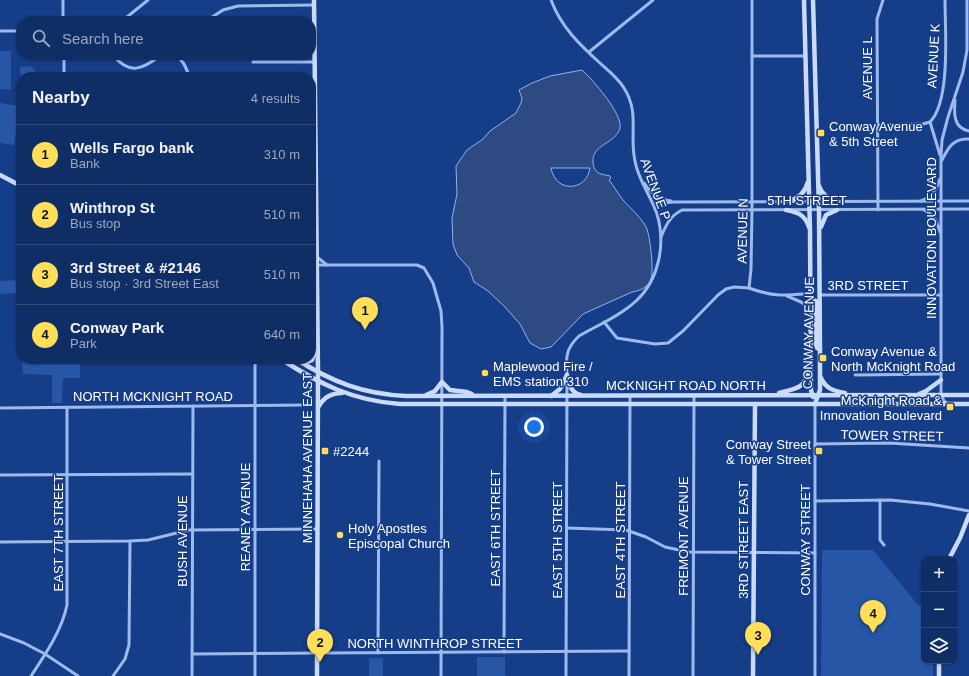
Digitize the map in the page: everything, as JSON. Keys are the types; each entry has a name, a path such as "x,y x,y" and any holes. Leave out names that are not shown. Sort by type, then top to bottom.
{"main road":[{"name":"CONWAY AVENUE","path":"804,0 810,210 811,390 815,395 815,404"},
{"name":"CONWAY AVENUE","path":"813,0 820,295 820,390 815,395"},
{"name":"MINNEHAHA AVENUE EAST","path":"314,3 314,16"},
{"name":"MINNEHAHA AVENUE EAST","path":"315,62 315,72"},
{"path":"0,175 16,183"},
{"path":"790,201 796,200 805,191 809,178"},
{"path":"818,184 823,194 837,202"},
{"path":"786,210 803,216 806,219 810,231"},
{"path":"819,234 823,219 826,215 836,210"},
{"name":"MINNEHAHA AVENUE EAST","path":"316,223 318,345 317,676"},
{"path":"811,299 815,300 816,302 816,344 820,349"},
{"path":"316,352 318,345"},
{"path":"771,395 795,389 803,384 807,377 811,347"},
{"name":"MCKNIGHT ROAD NORTH","path":"289,364 318,382 343,393 367,400 390,403 442,405 815,404"},
{"name":"MCKNIGHT ROAD NORTH","path":"303,364 318,373 346,385 369,392 390,395 815,395"},
{"path":"820,374 825,386 830,389 861,395"},
{"path":"567,375 568,383 574,391 577,394 586,396"},
{"path":"550,396 560,389 567,375"},
{"path":"917,395 926,391 941,380"},
{"path":"421,396 435,392 442,382 450,390 467,392 476,396"},
{"path":"318,408 322,400 326,397 337,393 343,393"},
{"path":"815,395 969,395"},
{"name":"3RD STREET EAST","path":"753,676 755,404"},
{"path":"815,404 969,404"},
{"path":"951,556 969,515"},
{"path":"939,664 939,676"}],"street":[{"path":"63,0 63,16"},
{"path":"128,16 148,0"},
{"name":"AVENUE P","path":"551,0 564,26 576,41 617,79 628,95 634,113 634,160 640,178 655,209 659,224 660,239 660,254 657,269 647,289 630,306 579,336 570,346 566,360 567,396"},
{"path":"589,52 653,0"},
{"name":"AVENUE N","path":"749,288 751,269 752,210 752,0"},
{"name":"AVENUE L","path":"878,210 877,19 883,0"},
{"name":"AVENUE K","path":"930,122 937,111 944,84 945,0"},
{"name":"INNOVATION BOULEVARD","path":"941,395 942,140 963,72 967,50 968,2"},
{"path":"214,16 223,10 238,6 314,3"},
{"path":"0,31 16,31"},
{"path":"752,56 805,56"},
{"path":"64,60 64,72"},
{"path":"118,60 123,65 136,68 145,66 154,60"},
{"path":"181,60 188,72"},
{"path":"253,62 315,62"},
{"path":"955,96 954,112 956,122 963,130 969,131"},
{"path":"877,125 923,124 930,122 941,156"},
{"path":"941,163 951,144 960,139 969,139"},
{"path":"918,201 933,194 941,176"},
{"path":"640,178 655,196 673,202"},
{"name":"5TH STREET","path":"655,209 664,203 673,202 969,201"},
{"path":"921,209 931,214 936,219 941,236"},
{"name":"5TH STREET","path":"660,239 666,223 670,218 682,210 969,209"},
{"path":"317,257 327,265"},
{"path":"317,265 411,265 424,268 433,283 440,311 442,382 441,676"},
{"path":"604,322 617,338 654,344 668,343 683,331 718,295 726,289 734,287 749,288 764,294 787,296 811,293"},
{"name":"3RD STREET","path":"820,295 941,295"},
{"path":"787,296 801,302 811,309"},
{"name":"REANEY AVENUE","path":"255,364 255,676"},
{"path":"855,375 941,374"},
{"path":"941,395 944,401 949,404"},
{"name":"EAST 6TH STREET","path":"504,652 505,396"},
{"name":"EAST 5TH STREET","path":"566,676 567,396"},
{"name":"EAST 4TH STREET","path":"629,676 630,396"},
{"name":"FREMONT AVENUE","path":"693,676 694,396"},
{"name":"CONWAY STREET","path":"815,404 815,676"},
{"name":"NORTH MCKNIGHT ROAD","path":"0,408 306,405"},
{"name":"BUSH AVENUE","path":"192,676 193,406"},
{"name":"EAST 7TH STREET","path":"31,676 59,629 66,614 68,605 68,407"},
{"name":"TOWER STREET","path":"815,444 889,443 969,448"},
{"path":"378,653 379,461"},
{"path":"0,475 193,474"},
{"path":"880,500 880,540 884,545"},
{"path":"815,501 880,500 930,504 969,511"},
{"path":"567,528 609,529 630,532 665,547 693,553 815,553"},
{"path":"0,542 130,541 148,540 192,530 317,529"},
{"path":"113,676 125,659 129,644 130,541"},
{"path":"0,634 24,643 45,654 78,676"},
{"name":"NORTH WINTHROP STREET","path":"192,654 629,651"}],"shaded area":[{"path":"0,51 11,51 11,90 0,89"},
{"path":"30,66 35,72 20,72 20,67"},
{"path":"582,70 606,97 617,114 620,122 618,133 596,152 593,157 593,163 598,173 610,176 611,178 609,180 621,198 645,225 652,256 652,272 650,282 644,288 583,314 551,347 541,349 530,343 520,324 504,306 488,291 474,282 469,268 457,255 453,244 452,218 457,194 456,166 467,150 483,139 490,131 516,113 522,98 519,90 550,76","holes":["551,168 590,168 588,176 583,181 578,185 571,186 559,182 554,176"]},
{"path":"0,103 16,105 16,132 14,145 0,143"},
{"path":"14,280 16,282 16,293 0,294 0,281"},
{"path":"22,364 80,364 80,378 63,378 62,403 52,403 52,375 23,374"},
{"path":"822,550 873,550 918,605 921,606 921,664 933,664 933,676 821,676"},
{"path":"477,657 505,657 505,675 507,676 477,676"},
{"path":"369,658 383,658 383,676 369,676"}],"place":[{"name":"Conway Avenue & 5th Street","path":"821,133"},
{"name":"Wells Fargo bank","path":"365,330"},
{"name":"Conway Avenue & North McKnight Road","path":"823,358"},
{"name":"Maplewood Fire / EMS station 310","path":"485,373"},
{"name":"McKnight Road & Innovation Boulevard","path":"950,407"},
{"name":"#2244","path":"325,451"},
{"name":"Conway Street & Tower Street","path":"819,451"},
{"name":"Holy Apostles Episcopal Church","path":"340,535"},
{"name":"Conway Park","path":"873,633"},
{"name":"3rd Street & #2146","path":"758,655"},
{"name":"Winthrop St","path":"320,662"}]}
